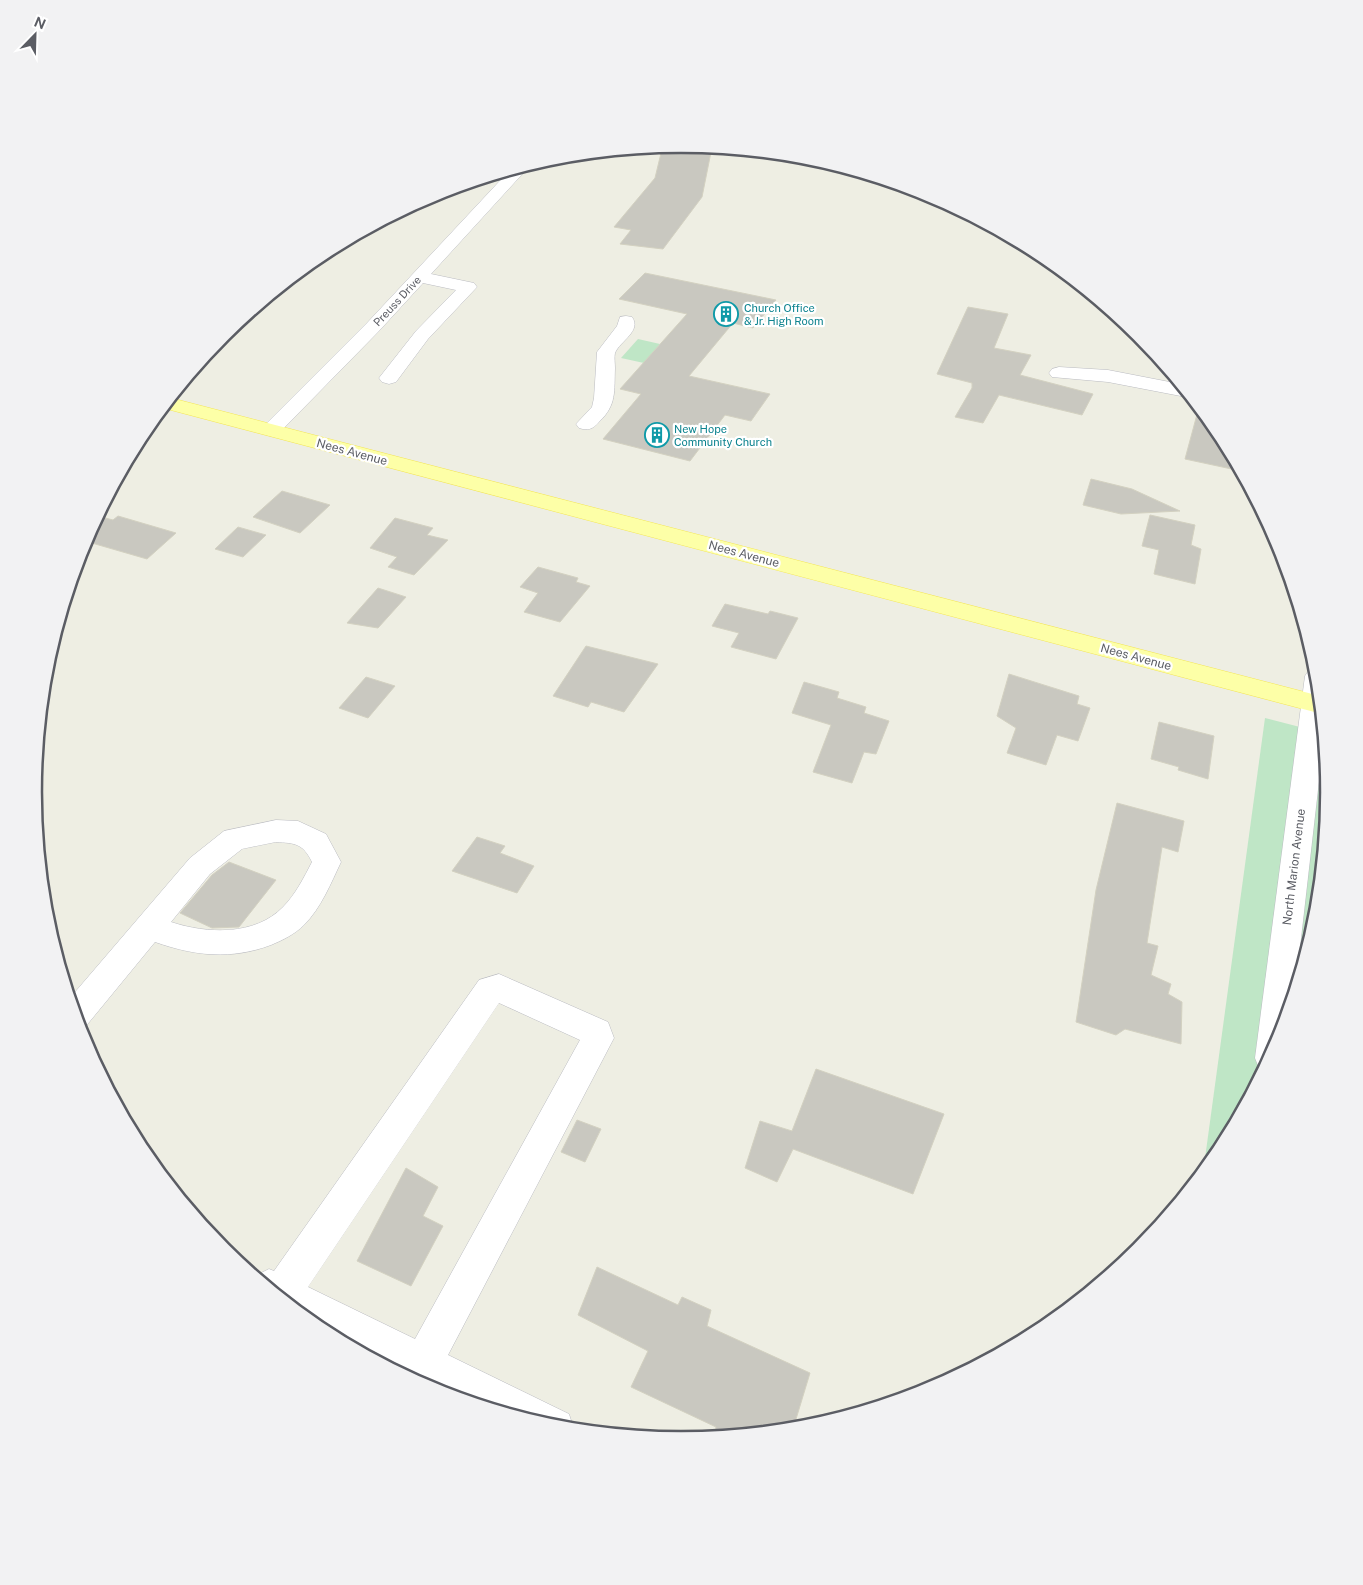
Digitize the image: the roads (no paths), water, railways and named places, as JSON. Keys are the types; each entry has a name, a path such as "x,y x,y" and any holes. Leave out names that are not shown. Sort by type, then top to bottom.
{"main road":[{"name":"Nees Avenue","path":"174,405 1312,694"}],"street":[{"name":"Preuss Drive","path":"270,430 373,327 513,176"},
{"path":"389,378 422,335 468,287 420,277"},
{"path":"586,424 601,409 604,398 606,352 626,327 626,321"},
{"path":"373,327 422,335"},
{"path":"1059,373 1108,376 1176,389"},
{"name":"North Marion Avenue","path":"1273,1034 1315,714"},
{"path":"81,1010 149,927 200,866 234,839 276,831 298,832 316,842 327,862 315,885 294,916 277,930 243,941 219,943 187,940 149,927"},
{"path":"278,1287 490,990 499,988 597,1032 598,1038 423,1362"},
{"path":"295,1301 521,1411"}],"place":[{"name":"Church Office & Jr. High Room","path":"726,314"},
{"name":"New Hope Community Church","path":"657,435"}]}
